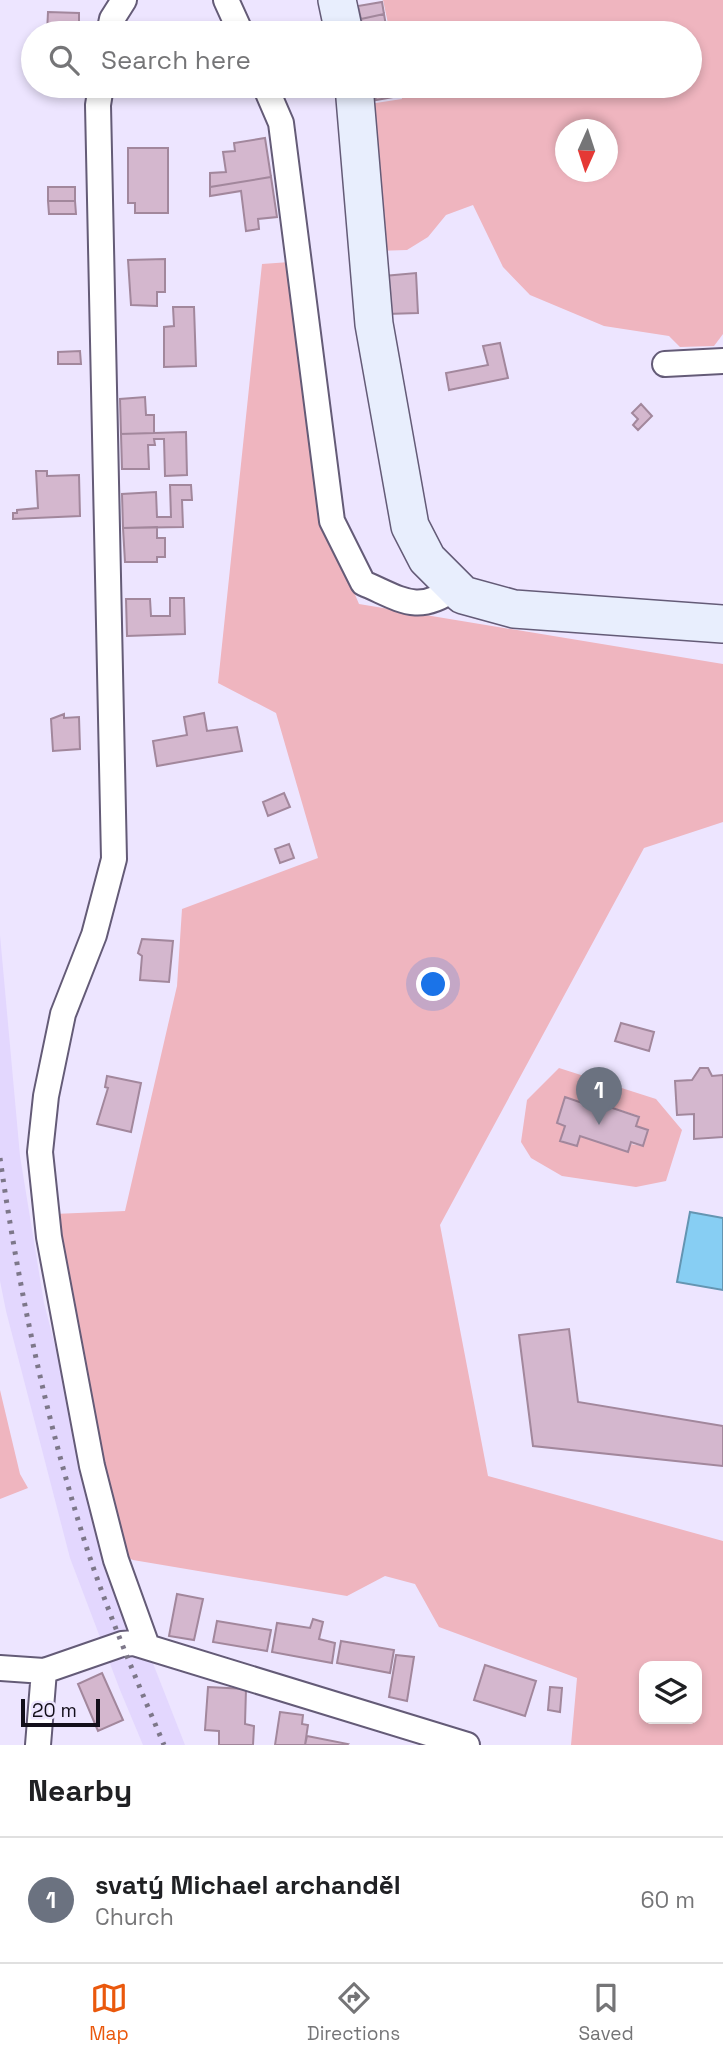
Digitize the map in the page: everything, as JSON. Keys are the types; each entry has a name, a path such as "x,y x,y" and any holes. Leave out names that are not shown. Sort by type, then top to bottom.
{"street":[{"path":"112,21 124,0"},
{"path":"226,0 236,21"},
{"path":"337,0 341,21"},
{"path":"99,98 98,229 114,859 94,935 63,1014 46,1096 40,1152 49,1237 92,1466 116,1560 147,1646"},
{"path":"270,98 281,123 332,521 363,583 410,602 435,602 454,588"},
{"path":"355,98 374,324 410,526 427,559 463,594 514,609 723,624"},
{"path":"665,364 723,361"},
{"path":"0,1668 44,1671 122,1644 147,1646 467,1745"},
{"path":"38,1745 44,1671"}],"shaded area":[{"path":"383,0 723,0 723,334 714,346 680,347 669,336 604,326 530,295 503,267 473,205 446,215 428,237 407,250 376,251 369,104 402,98 702,98 702,21 387,21"},
{"path":"290,262 323,519 359,604 723,664 723,822 644,848 440,1225 488,1476 723,1541 723,1745 571,1745 577,1678 439,1627 415,1584 385,1576 347,1596 133,1560 121,1554 54,1214 125,1211 177,986 182,909 318,858 276,713 218,683 262,264"},
{"path":"0,935 20,1156 44,1303 107,1546 185,1745 143,1745 120,1690 70,1558 6,1311 0,1281"},
{"path":"559,1068 656,1099 682,1130 666,1181 636,1187 562,1176 531,1158 521,1142 527,1100","holes":["566,1098 588,1105 590,1100 639,1116 636,1126 648,1130 643,1146 580,1136 577,1146 561,1141 565,1126 557,1123"]},
{"path":"0,1390 20,1474 28,1488 0,1499"}],"water":[{"path":"690,1212 723,1218 723,1290 677,1282"}],"building":[{"path":"382,2 384,14 361,19 358,6"},
{"path":"48,12 79,13 79,21 48,21"},
{"path":"384,14 385,21 361,21"},
{"path":"265,138 271,177 210,187 210,173 226,172 223,152 235,151 234,143"},
{"path":"128,148 168,148 168,213 135,213 135,203 128,203"},
{"path":"271,177 277,217 258,219 259,229 246,231 241,191 210,196 210,187"},
{"path":"48,187 75,187 75,201 48,201"},
{"path":"48,201 75,201 76,214 49,214"},
{"path":"165,259 165,292 157,292 157,306 131,305 128,260"},
{"path":"416,273 418,313 387,314 384,276"},
{"path":"173,307 194,307 196,366 164,367 164,327 174,326"},
{"path":"500,343 508,378 449,390 446,373 488,365 483,346"},
{"path":"80,351 81,364 58,364 58,352"},
{"path":"145,397 146,415 154,415 154,433 121,434 120,399"},
{"path":"641,404 652,416 638,430 633,425 638,419 632,413"},
{"path":"186,432 187,475 165,476 164,439 154,439 155,445 148,445 149,469 122,469 121,434"},
{"path":"36,471 47,471 47,476 79,475 80,516 13,519 13,513 17,513 17,510 38,508"},
{"path":"170,485 191,485 192,500 182,500 183,527 123,528 122,494 156,492 157,517 171,517"},
{"path":"157,527 157,538 165,538 165,557 157,557 157,562 125,562 123,528"},
{"path":"170,598 184,598 185,634 127,636 126,599 150,599 151,616 170,616"},
{"path":"204,713 207,731 237,727 242,751 157,766 153,741 187,735 184,717"},
{"path":"64,714 64,718 79,717 80,749 53,751 51,719"},
{"path":"284,793 290,807 268,816 263,802"},
{"path":"289,844 294,858 280,863 275,849"},
{"path":"142,939 173,941 169,982 140,980 142,956 138,953"},
{"path":"621,1023 654,1032 649,1051 615,1041"},
{"path":"700,1068 708,1068 712,1076 723,1075 723,1137 694,1139 694,1114 677,1115 675,1081 692,1080"},
{"path":"107,1076 141,1083 131,1132 97,1124 108,1088 105,1087"},
{"path":"565,1097 588,1105 589,1100 639,1117 636,1126 648,1130 643,1146 631,1142 628,1152 580,1136 577,1146 560,1141 565,1126 557,1123"},
{"path":"569,1329 578,1402 723,1426 723,1466 533,1446 519,1335"},
{"path":"177,1594 203,1599 194,1640 169,1636"},
{"path":"313,1619 323,1622 319,1639 335,1643 332,1663 272,1652 277,1623 310,1628"},
{"path":"217,1621 271,1630 267,1651 213,1642"},
{"path":"341,1641 394,1650 390,1673 337,1663"},
{"path":"396,1655 414,1657 407,1701 389,1697"},
{"path":"485,1665 536,1681 525,1716 474,1700"},
{"path":"102,1673 123,1720 98,1731 78,1684"},
{"path":"208,1687 246,1689 245,1724 254,1726 253,1745 219,1745 219,1731 205,1730"},
{"path":"550,1687 562,1688 560,1712 548,1710"},
{"path":"280,1712 303,1715 302,1724 308,1725 305,1745 275,1745"},
{"path":"307,1736 348,1744 305,1745"}],"railway":[{"path":"0,1158 25,1307 73,1504 96,1577 164,1745"}],"place":[{"name":"svatý Michael archanděl","path":"599,1125"}]}
